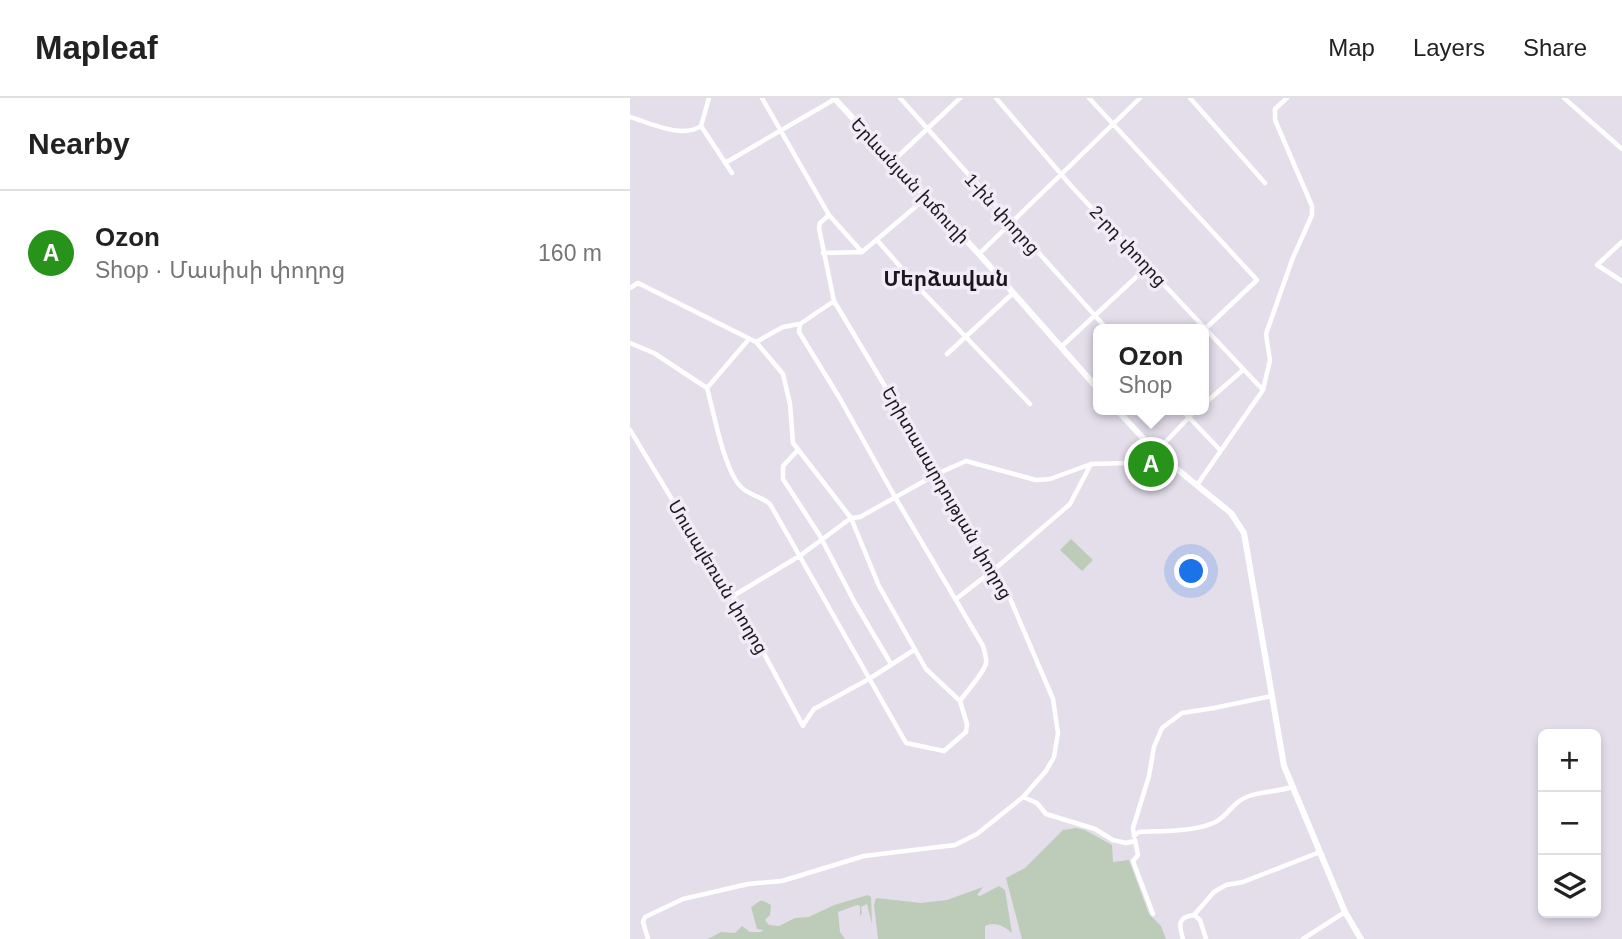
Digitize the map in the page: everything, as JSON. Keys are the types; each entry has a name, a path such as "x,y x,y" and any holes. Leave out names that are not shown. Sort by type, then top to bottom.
{"main road":[{"name":"Երևանյան խճուղի","path":"834,99 979,254 1093,384"},
{"path":"1122,415 1156,452 1231,513 1244,533 1284,766 1345,912 1360,939"}],"street":[{"path":"630,117 681,131 694,131 701,126 709,98"},
{"path":"762,98 829,215 862,252"},
{"name":"1-ին փողոց","path":"900,98 1102,324"},
{"path":"893,161 960,98"},
{"name":"2-րդ փողոց","path":"996,98 1061,174 1200,324"},
{"path":"1089,98 1257,280 1209,325"},
{"path":"979,254 1140,98"},
{"path":"1190,98 1265,183"},
{"path":"1196,485 1263,390 1270,360 1266,334 1312,215 1312,206 1275,120 1275,109 1287,98"},
{"path":"1564,98 1622,149"},
{"path":"725,163 834,99"},
{"path":"701,126 732,173"},
{"path":"823,253 862,252 926,198"},
{"name":"Երիտասարդության փողոց","path":"648,939 643,922 645,918 683,899 748,884 782,881 864,856 955,845 976,834 1024,797 1054,757 1057,719 1053,699 996,568 834,301 818,228 829,215"},
{"path":"877,240 1030,404"},
{"path":"1622,242 1597,265 1622,281"},
{"path":"1060,348 1147,267"},
{"path":"630,288 638,282 756,342 783,374 790,404 793,443 851,518 879,586 926,669 960,701 967,724 966,732 944,751 906,743 770,503 763,497 750,494 733,476 707,388 654,353 630,343"},
{"path":"947,354 1012,293"},
{"path":"756,342 783,327 800,324 834,301"},
{"path":"800,324 799,332 983,646 986,662 960,701"},
{"name":"2-րդ փողոց","path":"1209,333 1263,390"},
{"path":"707,388 748,339"},
{"path":"1209,399 1243,370"},
{"path":"733,596 801,555 851,518 860,517 966,461 1024,478 1050,479 1091,464 1128,463 1156,452 1188,416 1220,450"},
{"name":"Մուսալեռան փողոց","path":"630,430 733,596 803,726 814,709 869,679"},
{"path":"798,450 783,466 782,475 891,664"},
{"path":"956,599 1070,504 1091,464"},
{"path":"869,679 914,650"},
{"path":"1153,914 1133,861 1138,855 1133,828 1161,727 1182,713 1272,696"},
{"path":"1024,797 1037,803 1046,814 1094,829 1113,840 1126,843 1139,832 1199,827 1219,820 1229,808 1247,796 1273,793 1292,787"},
{"path":"1183,939 1180,921 1183,917 1194,915 1214,892 1226,885 1265,874 1320,852"},
{"path":"1303,939 1345,912"},
{"path":"1194,915 1200,920 1206,939"}],"green space":[{"path":"1071,539 1093,560 1082,571 1060,550"},
{"path":"1076,828 1112,845 1113,862 1129,860 1149,914 1161,926 1166,939 1022,939 1006,878 1025,868 1063,830"},
{"path":"999,886 1005,890 1012,933 1003,926 992,924 985,926 985,939 878,939 874,905 876,898 921,903 947,900 983,887 977,895 980,896"},
{"path":"868,895 871,897 872,924 867,904 861,907 860,916 860,906 857,905 838,912 840,932 845,939 708,939 721,932 735,933 742,926 750,932 761,932 763,930 757,929 751,907 761,901 771,905 770,915 765,920 769,925 779,926 795,918 809,917 834,905"}],"place":[{"name":"Ozon","path":"1151,464"}],"district":[{"name":"Մերձավան","path":"946,279"}]}
